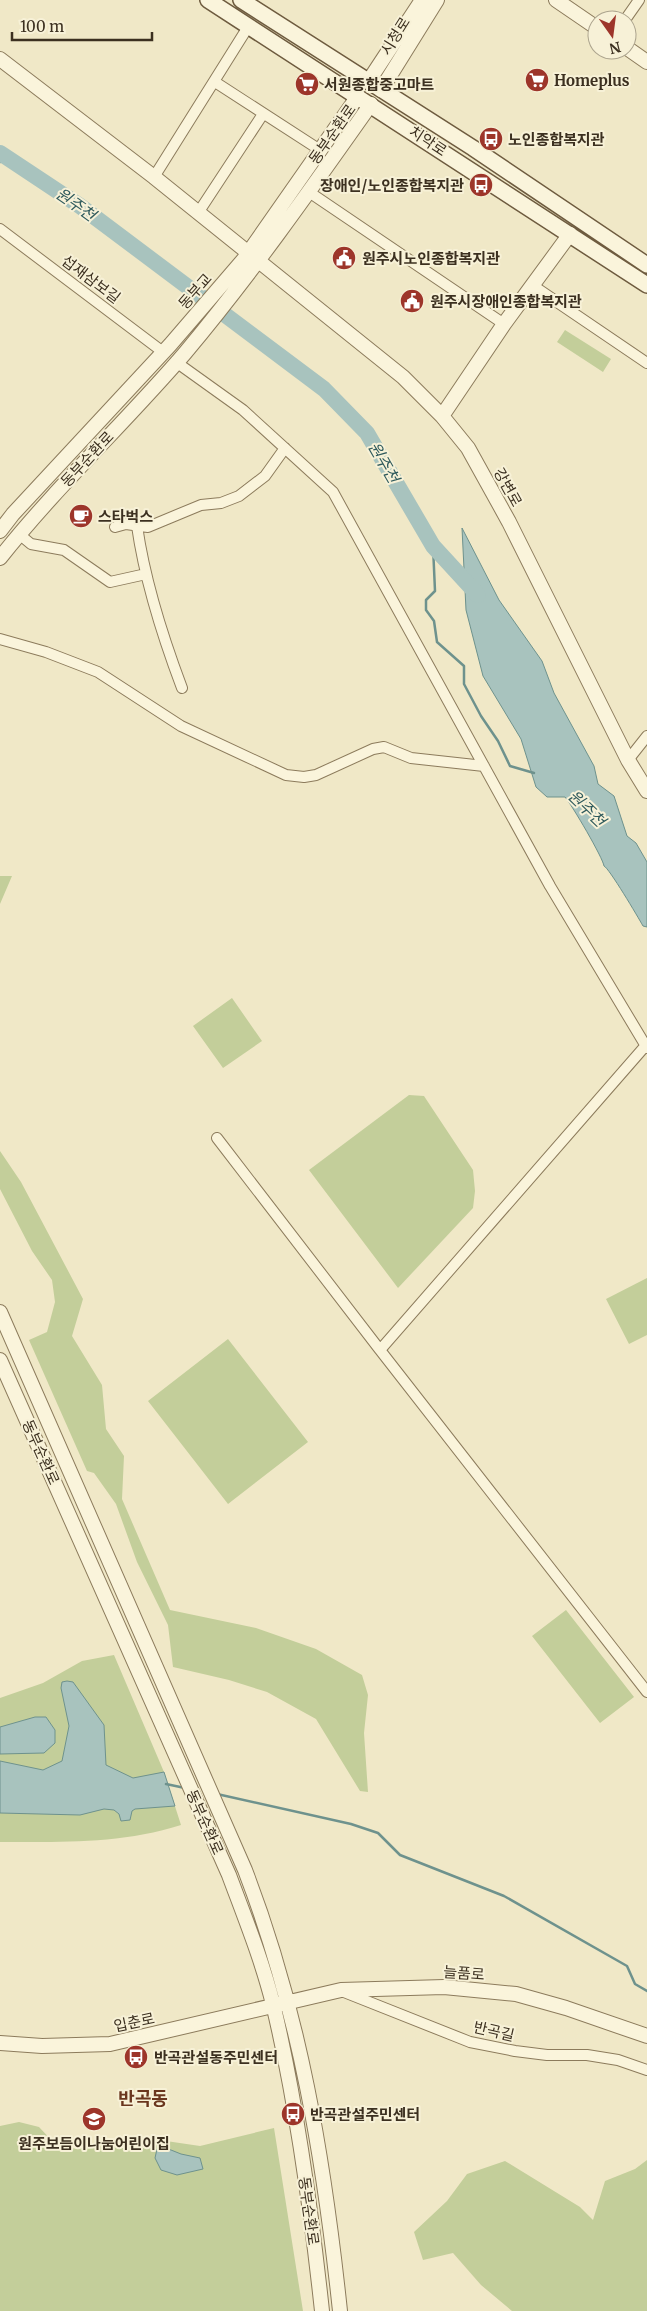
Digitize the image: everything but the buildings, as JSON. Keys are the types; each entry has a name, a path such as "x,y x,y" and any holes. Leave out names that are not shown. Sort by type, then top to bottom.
{"main road":[{"name":"치악로","path":"208,0 371,104 647,285"},
{"name":"치악로","path":"241,0 465,143 647,265"},
{"name":"동부순환로","path":"358,96 375,86"},
{"name":"동부순환로","path":"371,104 375,86"}],"street":[{"name":"시청로","path":"375,86 422,0"},
{"name":"시청로","path":"375,86 437,0"},
{"path":"556,0 587,21"},
{"path":"154,178 248,27"},
{"name":"강변로","path":"0,60 198,213 251,261 403,376 442,416 468,448 504,514 628,760 647,791"},
{"path":"215,82 320,150"},
{"name":"동부순환로","path":"251,261 320,150 358,96"},
{"name":"동부순환로","path":"251,261 309,192 371,104"},
{"path":"198,213 263,114"},
{"path":"309,192 504,324"},
{"name":"섭재삼보길","path":"0,229 167,349"},
{"path":"442,416 504,324 570,234"},
{"name":"동부교","path":"167,349 251,261"},
{"name":"동부교","path":"180,358 251,261"},
{"path":"532,285 647,363"},
{"path":"167,349 244,410 333,492 550,886 646,1046 380,1350"},
{"name":"동부순환로","path":"0,531 12,514 167,349"},
{"name":"동부순환로","path":"0,558 19,534 180,358"},
{"path":"115,527 126,524 148,527 201,505 221,503 239,496 265,476 285,448"},
{"path":"137,526 146,574 159,624 182,688"},
{"path":"19,534 31,544 64,550 110,582 146,574"},
{"path":"0,639 46,652 98,672 181,726 286,775 304,777 316,775 374,749 384,747 411,758 484,766"},
{"path":"628,760 647,736"},
{"path":"217,1138 647,1692"},
{"name":"동부순환로","path":"0,1312 246,1870 263,1914 289,2001 314,2117 340,2311"},
{"path":"2,1368 22,1363"},
{"name":"동부순환로","path":"2,1368 229,1875 246,1921 273,2005 296,2120 317,2262 322,2311"},
{"name":"늘품로","path":"273,2005 341,1990 444,1987 516,1994 566,2008 647,2036"},
{"name":"반곡길","path":"341,1990 470,2042 515,2052 547,2055 587,2055 618,2060 647,2070"},
{"name":"입춘로","path":"0,2043 42,2046 110,2044 218,2020 273,2005"},
{"path":"317,2262 334,2260"}],"green space":[{"path":"565,330 611,359 603,372 557,342"},
{"path":"0,876 12,876 0,904"},
{"path":"232,998 262,1041 223,1068 193,1026"},
{"path":"409,1095 424,1096 473,1170 475,1191 473,1208 398,1288 309,1170"},
{"path":"0,1151 21,1182 83,1299 72,1336 102,1385 106,1429 124,1456 122,1499 170,1610 256,1628 316,1649 362,1675 368,1695 364,1733 368,1792 360,1791 316,1719 267,1692 229,1680 173,1667 168,1625 137,1562 116,1504 94,1473 87,1471 29,1340 47,1332 55,1302 52,1280 32,1251 0,1189"},
{"path":"647,1278 647,1335 629,1344 606,1299"},
{"path":"228,1339 308,1442 228,1504 148,1401"},
{"path":"566,1610 634,1697 600,1723 532,1636"},
{"path":"114,1655 164,1772 181,1825 136,1836 114,1839 69,1842 0,1842 0,1698 43,1683 82,1661"},
{"path":"19,2122 39,2127 57,2146 78,2149 139,2137 200,2146 274,2128 303,2311 0,2311 0,2126"},
{"path":"647,2160 647,2311 512,2311 481,2285 453,2253 423,2260 414,2232 447,2201 467,2174 505,2161 580,2207 593,2220 605,2181 635,2169"}],"water":[{"path":"462,528 499,600 542,661 554,693 594,766 598,784 614,796 627,836 636,843 647,862 647,927 643,926 617,883 604,866 587,832 565,797 547,797 536,787 521,739 483,676 466,610"},
{"path":"62,1682 73,1682 104,1725 106,1765 133,1778 164,1772 175,1806 135,1809 132,1811 130,1820 121,1821 119,1814 114,1810 104,1809 80,1815 0,1813 0,1761 43,1770 62,1761 69,1726 61,1688"},
{"path":"35,1717 46,1717 55,1730 55,1743 44,1753 0,1754 0,1727"},
{"path":"166,2148 181,2154 200,2158 203,2169 177,2175 161,2170 155,2158 157,2149"}],"waterway":[{"name":"원주천","path":"0,153 80,206 324,389 367,433 433,546 478,595"},
{"name":"원주천","path":"0,162 5,156"},
{"path":"433,546 435,591 426,600 426,610 434,621 437,642 464,666 464,684 481,716 498,741 510,766 534,773"},
{"path":"166,1784 185,1788"},
{"path":"217,1794 351,1824 378,1833 400,1855 504,1896 627,1966 635,1984 647,1991"}],"place":[{"name":"Homeplus","path":"537,80"},
{"name":"서원종합중고마트","path":"307,84"},
{"name":"노인종합복지관","path":"491,139"},
{"name":"장애인/노인종합복지관","path":"481,185"},
{"name":"원주시노인종합복지관","path":"344,258"},
{"name":"원주시장애인종합복지관","path":"412,301"},
{"name":"스타벅스","path":"81,516"},
{"name":"반곡관설동주민센터","path":"136,2057"},
{"name":"반곡관설주민센터","path":"293,2114"},
{"name":"원주보듬이나눔어린이집","path":"94,2119"}],"district":[{"name":"반곡동","path":"143,2098"}]}
